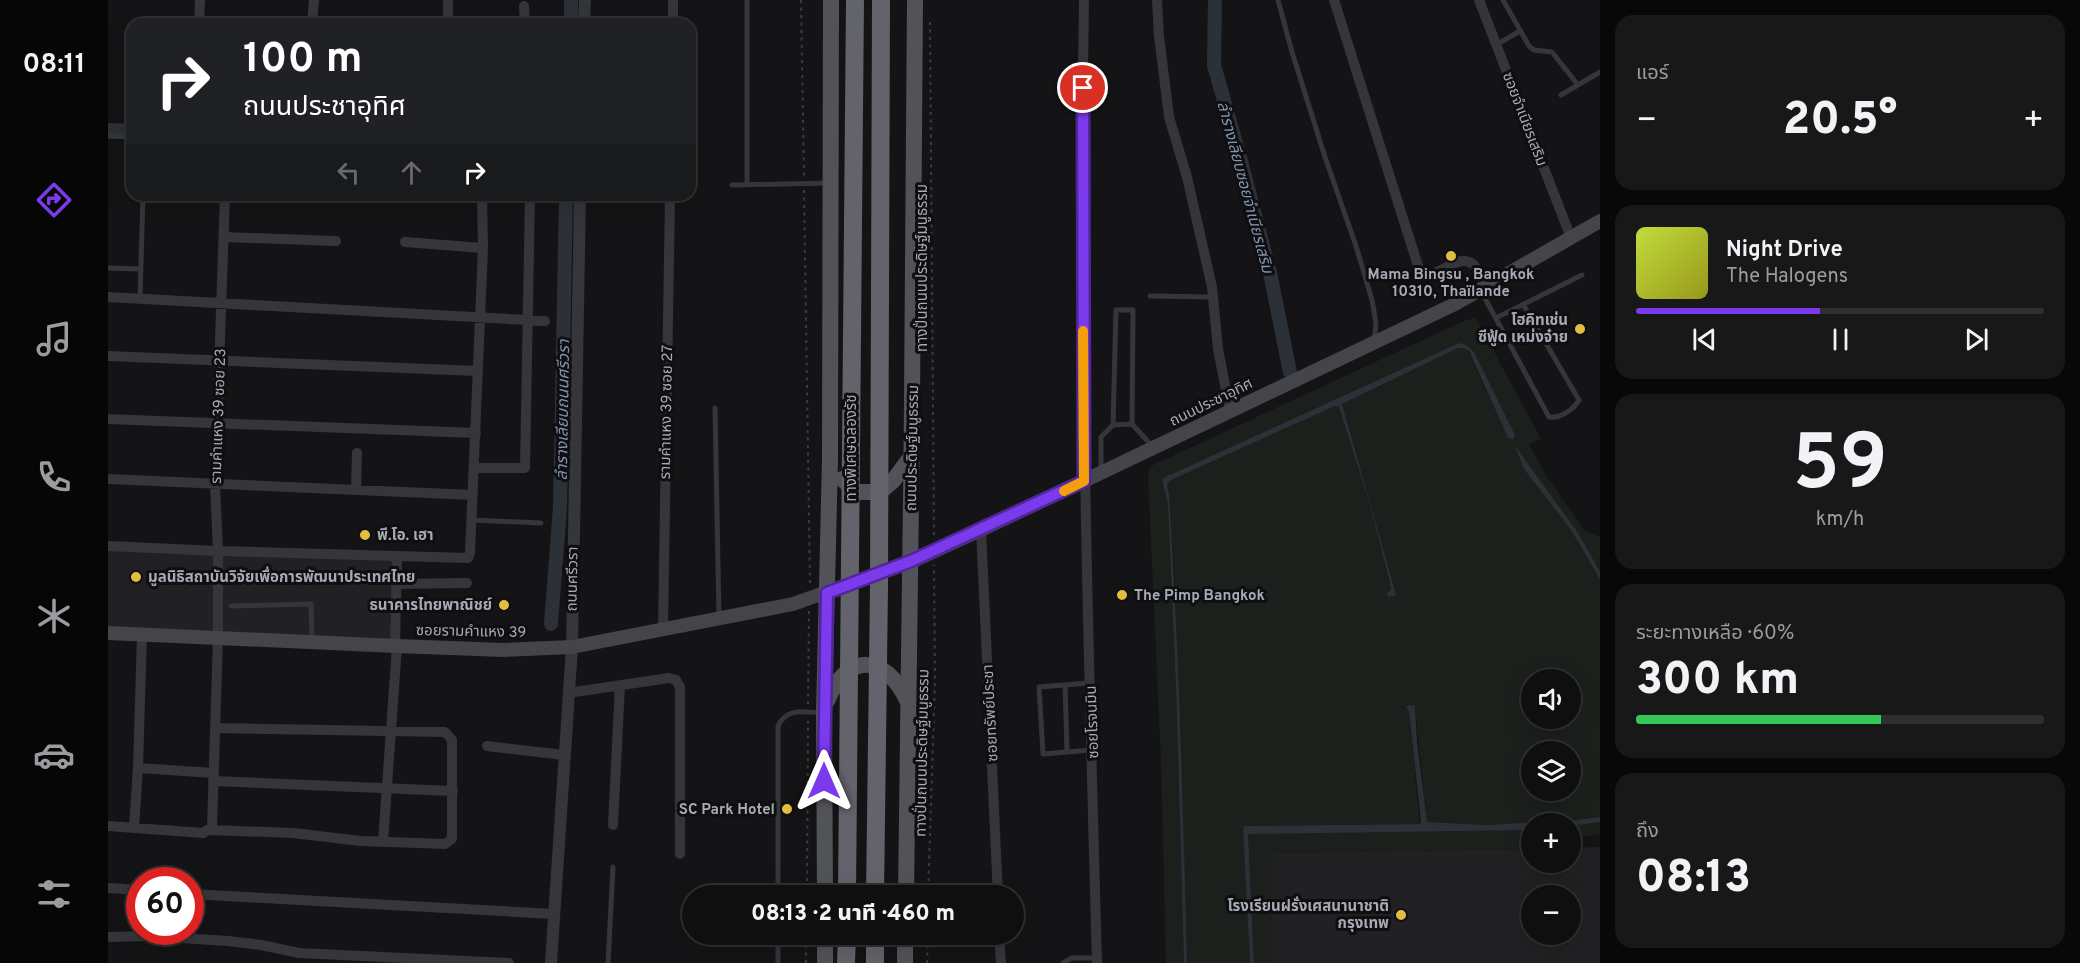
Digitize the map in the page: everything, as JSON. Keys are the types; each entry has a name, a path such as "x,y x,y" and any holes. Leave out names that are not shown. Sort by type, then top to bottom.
{"highway":[{"name":"ทางพิเศษฉลองรัช","path":"847,885 855,0"},
{"name":"ทางพิเศษฉลองรัช","path":"875,885 879,586 881,0"},
{"path":"846,963 847,945"},
{"path":"875,945 875,963"}],"main road":[{"path":"825,885 819,711 827,593 830,459 831,0"},
{"name":"ถนนประดิษฐ์มนูธรรม","path":"906,885 911,561 910,458 914,317 915,0"},
{"name":"ถนนประชาอุทิศ","path":"827,593 911,561 1101,474 1483,288 1600,221"},
{"path":"830,459 838,476 856,492 880,492 910,458"},
{"name":"ซอยรามคำแหง 39","path":"108,633 503,650 572,647 719,619 827,593"},
{"path":"819,711 844,673 862,663 887,671 896,680 909,703"},
{"path":"825,945 825,963"},
{"path":"905,945 905,963"}],"street":[{"path":"199,18 200,0"},
{"path":"312,18 314,0"},
{"path":"448,0 448,18"},
{"path":"584,18 585,0"},
{"path":"673,0 673,18"},
{"name":"ซอยโรจนมิน","path":"1084,0 1082,143 1084,481 1097,960"},
{"path":"1157,0 1169,117 1187,177 1213,297 1218,349 1230,411"},
{"path":"1334,0 1419,269 1431,274 1460,261 1469,262 1475,266 1483,288"},
{"name":"ซอยจำเนียรเสริม","path":"1479,0 1570,238"},
{"path":"524,6 525,18"},
{"name":"รามคำแหง 39 ซอย 23","path":"209,830 212,827 218,638 215,484 225,201"},
{"path":"108,546 468,558 476,433 483,248 482,201"},
{"path":"474,468 525,468 530,201"},
{"name":"ถนนศรีวรา","path":"551,963 572,647 580,201"},
{"name":"รามคำแหง 39 ซอย 27","path":"663,629 670,201"},
{"path":"224,237 336,241"},
{"path":"405,242 483,248"},
{"path":"108,297 545,321"},
{"path":"108,356 478,371"},
{"path":"108,419 476,433"},
{"path":"356,490 357,453"},
{"path":"108,479 473,495"},
{"name":"ซอยทรัพย์ประชา","path":"981,530 997,885"},
{"path":"383,842 392,732 397,556"},
{"path":"396,584 467,584"},
{"path":"134,828 142,635"},
{"path":"568,693 669,678 676,680 680,687 680,854"},
{"path":"613,825 620,685"},
{"path":"108,826 203,833 209,830 294,833 383,842 445,844 452,839 453,740 444,732 215,728"},
{"path":"487,746 564,754"},
{"path":"138,768 214,777 453,791"},
{"path":"108,888 126,889"},
{"path":"204,895 554,914"},
{"path":"108,937 149,936 228,941 299,953 508,963"},
{"path":"1000,945 1001,963"}],"lane":[{"path":"747,0 747,184"},
{"path":"1278,0 1325,158 1372,300 1376,323 1373,343"},
{"path":"1503,0 1529,46 1533,50 1552,52 1578,85"},
{"path":"1496,45 1520,31"},
{"path":"1561,95 1600,72"},
{"path":"108,136 126,137"},
{"path":"732,184 830,183"},
{"path":"140,298 143,201"},
{"path":"108,268 141,269"},
{"path":"1496,318 1582,275"},
{"path":"1483,288 1496,318 1549,417 1557,418 1575,406 1579,400 1523,304"},
{"path":"1150,296 1213,297"},
{"path":"1113,425 1116,310 1134,310 1132,424 1154,448"},
{"path":"715,408 719,619"},
{"path":"1101,474 1101,437 1113,425 1132,424"},
{"path":"472,520 541,523"},
{"path":"231,606 311,604 312,642"},
{"path":"1090,683 1039,687 1043,754 1092,750"},
{"path":"1065,685 1067,752"},
{"path":"778,885 778,726 783,717 792,712 819,711"},
{"path":"608,963 613,867"},
{"path":"778,945 778,963"},
{"path":"1063,963 1072,958 1081,961 1097,960"}],"path":[{"path":"801,0 809,599 819,711 808,885"},
{"name":"ทางปั่นถนนประดิษฐ์มนูธรรม","path":"928,885 934,681 930,12"},
{"path":"806,945 806,963"},
{"path":"927,963 928,945"}],"shaded area":[{"path":"1476,318 1541,439 1529,444 1547,477 1585,531 1600,537 1600,571 1578,533 1569,527 1600,579 1600,817 1581,819 1581,813 1521,813 1521,823 1487,825 1427,822 1415,707 1406,707 1409,712 1420,824 1244,826 1250,963 1187,963 1174,568 1167,484 1171,480 1335,406 1339,407 1367,493 1342,404 1458,348 1468,351 1508,438 1515,435 1474,352 1459,343 1163,478 1168,505 1176,687 1184,963 1166,963 1161,762 1148,476 1151,466 1466,320"},
{"path":"1459,343 1466,345 1474,352 1515,435 1513,439 1508,438 1469,351 1463,348 1458,348 1342,404 1396,595 1388,597 1387,593 1391,590 1390,582 1369,501 1339,407 1335,406 1171,480 1167,484 1180,729 1187,963 1184,963 1176,687 1168,505 1163,478"},
{"path":"1515,446 1578,533 1600,571 1600,579 1569,527 1524,469"},
{"path":"108,546 397,556 395,646 108,633"},
{"path":"1406,706 1415,706 1427,822 1487,825 1521,823 1521,830 1248,834 1254,963 1250,963 1244,826 1420,824 1409,712"},
{"path":"1600,817 1600,822 1581,825 1581,819"},
{"path":"1600,822 1600,834 1581,837 1581,825"},
{"path":"1521,830 1521,849 1270,853 1272,963 1254,963 1248,834"},
{"name":"โรงเรียนฝรั่งเศสนานาชาติ กรุงเทพ","path":"1600,847 1600,963 1272,963 1270,853 1521,849 1521,873 1581,873 1581,848"}],"waterway":[{"name":"ลำรางเลียบถนนศรีวรา","path":"571,0 571,18"},
{"name":"ลำรางเลียบซอยจำเนียรเสริม","path":"1215,0 1214,65 1270,273 1290,372"},
{"path":"108,130 126,131"},
{"name":"ลำรางเลียบถนนศรีวรา","path":"551,624 560,508 566,201"}],"slow traffic":[{"path":"1064,491 1084,481 1083,331"}],"place":[{"name":"Mama Bingsu , Bangkok 10310, Thaïlande","path":"1451,256"},
{"name":"โฮคิทเช่น ซีฟู้ด เหม่งจ๋าย","path":"1580,329"},
{"name":"พี.โอ. เฮา","path":"365,535"},
{"name":"มูลนิธิสถาบันวิจัยเพื่อการพัฒนาประเทศไทย","path":"136,577"},
{"name":"The Pimp Bangkok","path":"1122,595"},
{"name":"ธนาคารไทยพาณิชย์","path":"504,605"},
{"name":"SC Park Hotel","path":"787,809"},
{"name":"โรงเรียนฝรั่งเศสนานาชาติ กรุงเทพ","path":"1401,915"}],"route":[{"path":"824,781 827,593 911,561 1084,481 1083,88"}]}
